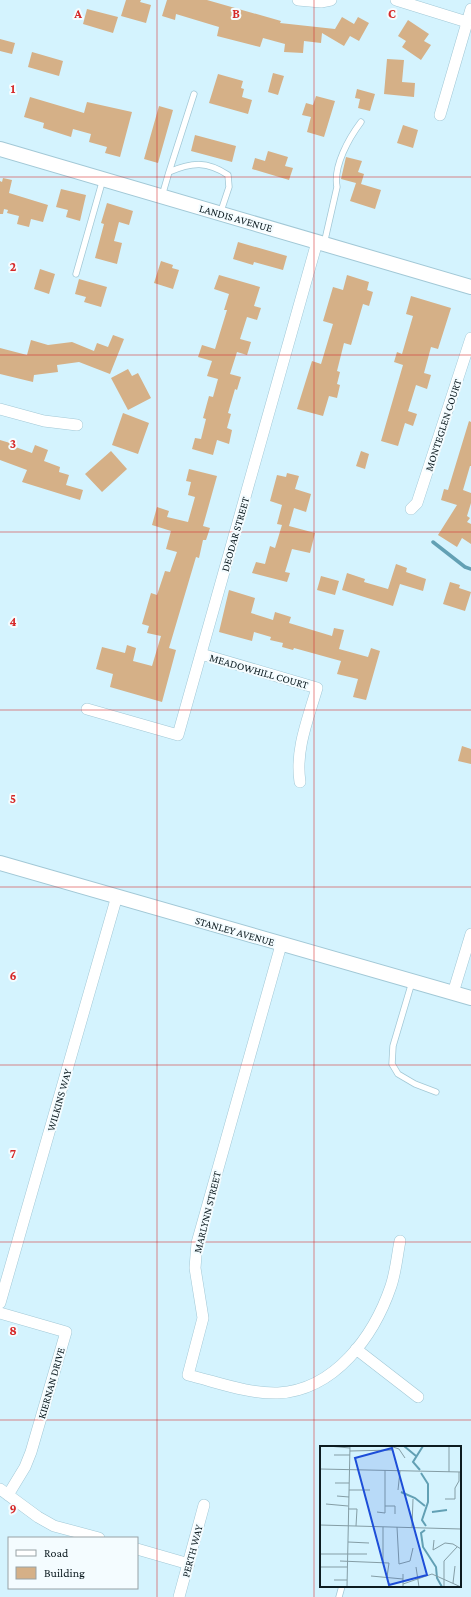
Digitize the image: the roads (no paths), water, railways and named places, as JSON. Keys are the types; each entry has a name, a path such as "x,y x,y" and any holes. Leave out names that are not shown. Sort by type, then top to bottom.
{"street":[{"path":"298,0 321,2 331,0"},
{"path":"396,0 467,22"},
{"path":"440,115 471,9"},
{"name":"LANDIS AVENUE","path":"0,149 471,287"},
{"name":"DEODAR STREET","path":"87,709 178,735 321,243"},
{"name":"MONTEGLEN COURT","path":"411,509 417,503 419,498 471,338"},
{"path":"0,409 44,421 77,425"},
{"name":"MEADOWHILL COURT","path":"201,654 317,688 298,759 300,782"},
{"name":"STANLEY AVENUE","path":"0,863 281,945 471,998"},
{"name":"WILKINS WAY","path":"0,1303 117,896"},
{"path":"453,993 471,934"},
{"name":"MARLYNN STREET","path":"281,945 197,1243 195,1268 203,1318 188,1375 261,1392 285,1392 305,1387 322,1380 344,1363 375,1322 391,1285 400,1241"},
{"name":"KIERNAN DRIVE","path":"0,1313 66,1332 25,1468 4,1492"},
{"path":"356,1349 418,1397"},
{"path":"4,1492 38,1517 54,1526 94,1537"},
{"name":"PERTH WAY","path":"179,1597 204,1505"},
{"path":"138,1549 189,1564"}],"lane":[{"path":"162,196 194,94"},
{"path":"321,243 337,187 336,180 343,153 353,133 361,122"},
{"path":"169,172 194,164 208,164 228,175 229,186 220,214"},
{"path":"76,274 103,179"},
{"path":"412,982 393,1046 392,1064 398,1074 415,1084 436,1092"},
{"path":"339,1597 342,1587"}],"waterway":[{"path":"433,542 465,567 471,569"}]}
